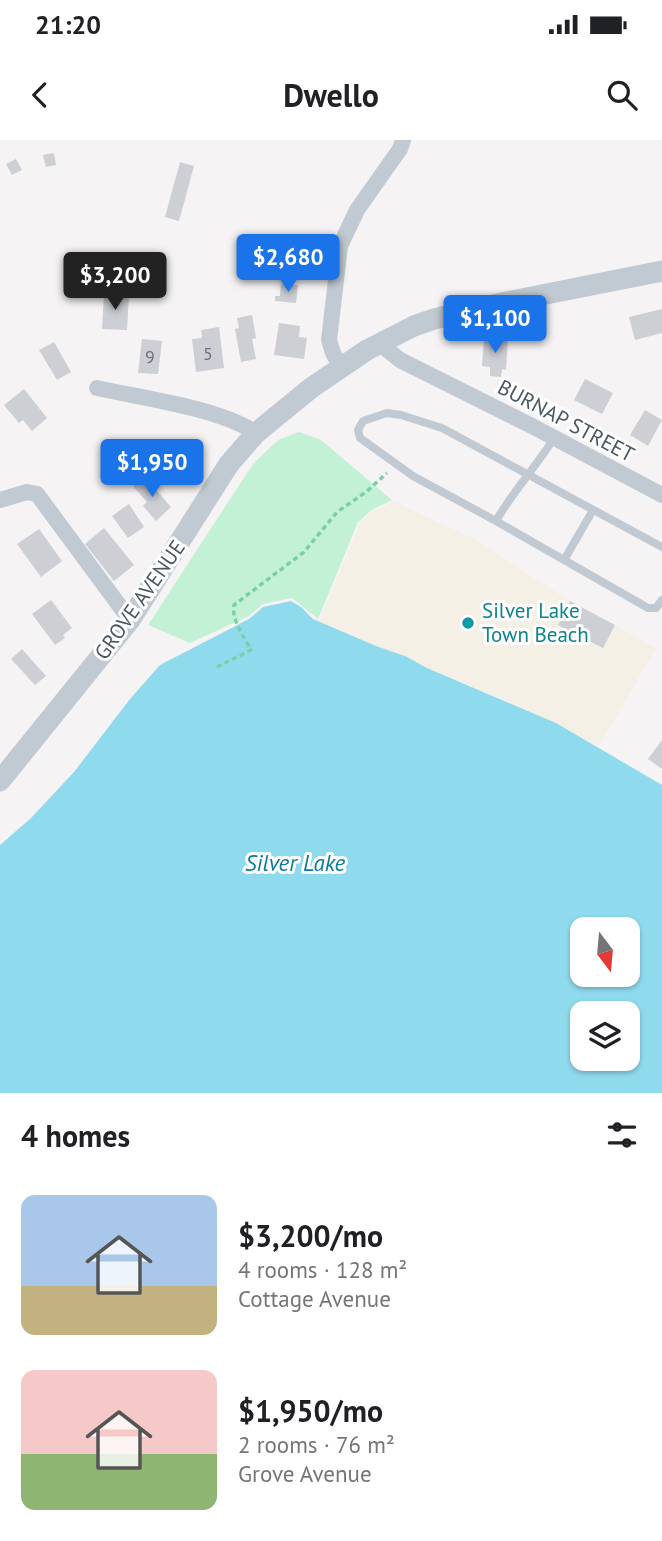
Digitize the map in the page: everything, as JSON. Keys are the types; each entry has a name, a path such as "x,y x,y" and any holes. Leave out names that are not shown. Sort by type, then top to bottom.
{"street":[{"path":"340,366 329,340 340,246 357,210 400,149 403,140"},
{"name":"GROVE AVENUE","path":"0,781 130,620 221,476 256,433 340,366 414,326 464,311 662,271"},
{"name":"BURNAP STREET","path":"379,343 398,359 662,495"},
{"path":"97,388 220,416 256,433"},
{"path":"0,500 27,492 37,494 130,620"}],"lane":[{"path":"662,547 442,428 387,413 363,421 358,430 360,438 413,476 649,609 656,608 662,600"},
{"path":"496,521 526,474 539,461 554,438"},
{"path":"564,560 593,510"}],"path":[{"path":"217,667 251,650 233,611 234,604 304,552 337,512 378,482 396,464"}],"green space":[{"path":"299,432 321,440 392,500 373,509 358,522 318,619 292,598 263,604 249,616 190,643 148,625 253,464 278,440"}],"sand":[{"name":"Silver Lake Town Beach","path":"395,502 474,539 570,601 656,648 599,746 510,702 319,622 360,523 374,510"}],"water":[{"name":"Silver Lake","path":"291,601 313,619 405,656 556,723 662,785 662,1093 0,1093 0,845 31,818 74,772 160,665 249,619 263,607"}],"building":[{"path":"54,153 56,165 46,167 43,155"},
{"path":"16,159 22,170 12,175 6,164"},
{"path":"180,162 194,166 179,221 165,217"},
{"path":"278,241 305,247 303,265 276,262"},
{"path":"281,284 298,285 296,303 275,301 275,296 280,296"},
{"path":"104,294 129,295 127,330 102,329"},
{"path":"662,309 662,333 635,340 629,317"},
{"path":"252,315 256,338 252,339 256,359 241,362 235,329 239,328 237,318"},
{"path":"279,323 300,326 299,337 307,338 304,359 274,355"},
{"path":"219,327 224,368 196,372 192,339 202,338 201,330"},
{"path":"484,336 508,338 506,370 502,369 501,377 490,376 490,367 482,366"},
{"path":"142,339 162,341 158,374 138,373"},
{"path":"54,342 71,372 57,380 39,350"},
{"path":"585,379 613,393 602,414 574,400"},
{"path":"24,389 47,418 32,431 23,420 19,423 4,405"},
{"path":"645,410 662,420 648,446 630,435"},
{"path":"145,477 171,507 156,521 143,506 147,502 133,486"},
{"path":"129,504 144,527 128,538 112,516"},
{"path":"104,528 134,565 114,581 85,544"},
{"path":"39,529 62,561 41,577 17,544"},
{"path":"51,600 72,628 63,635 65,638 55,645 32,614"},
{"path":"570,601 615,625 603,648 558,625"},
{"path":"22,649 46,676 35,685 11,659"},
{"path":"662,740 662,769 648,759"}],"place":[{"name":"Silver Lake Town Beach","path":"468,623"}]}
